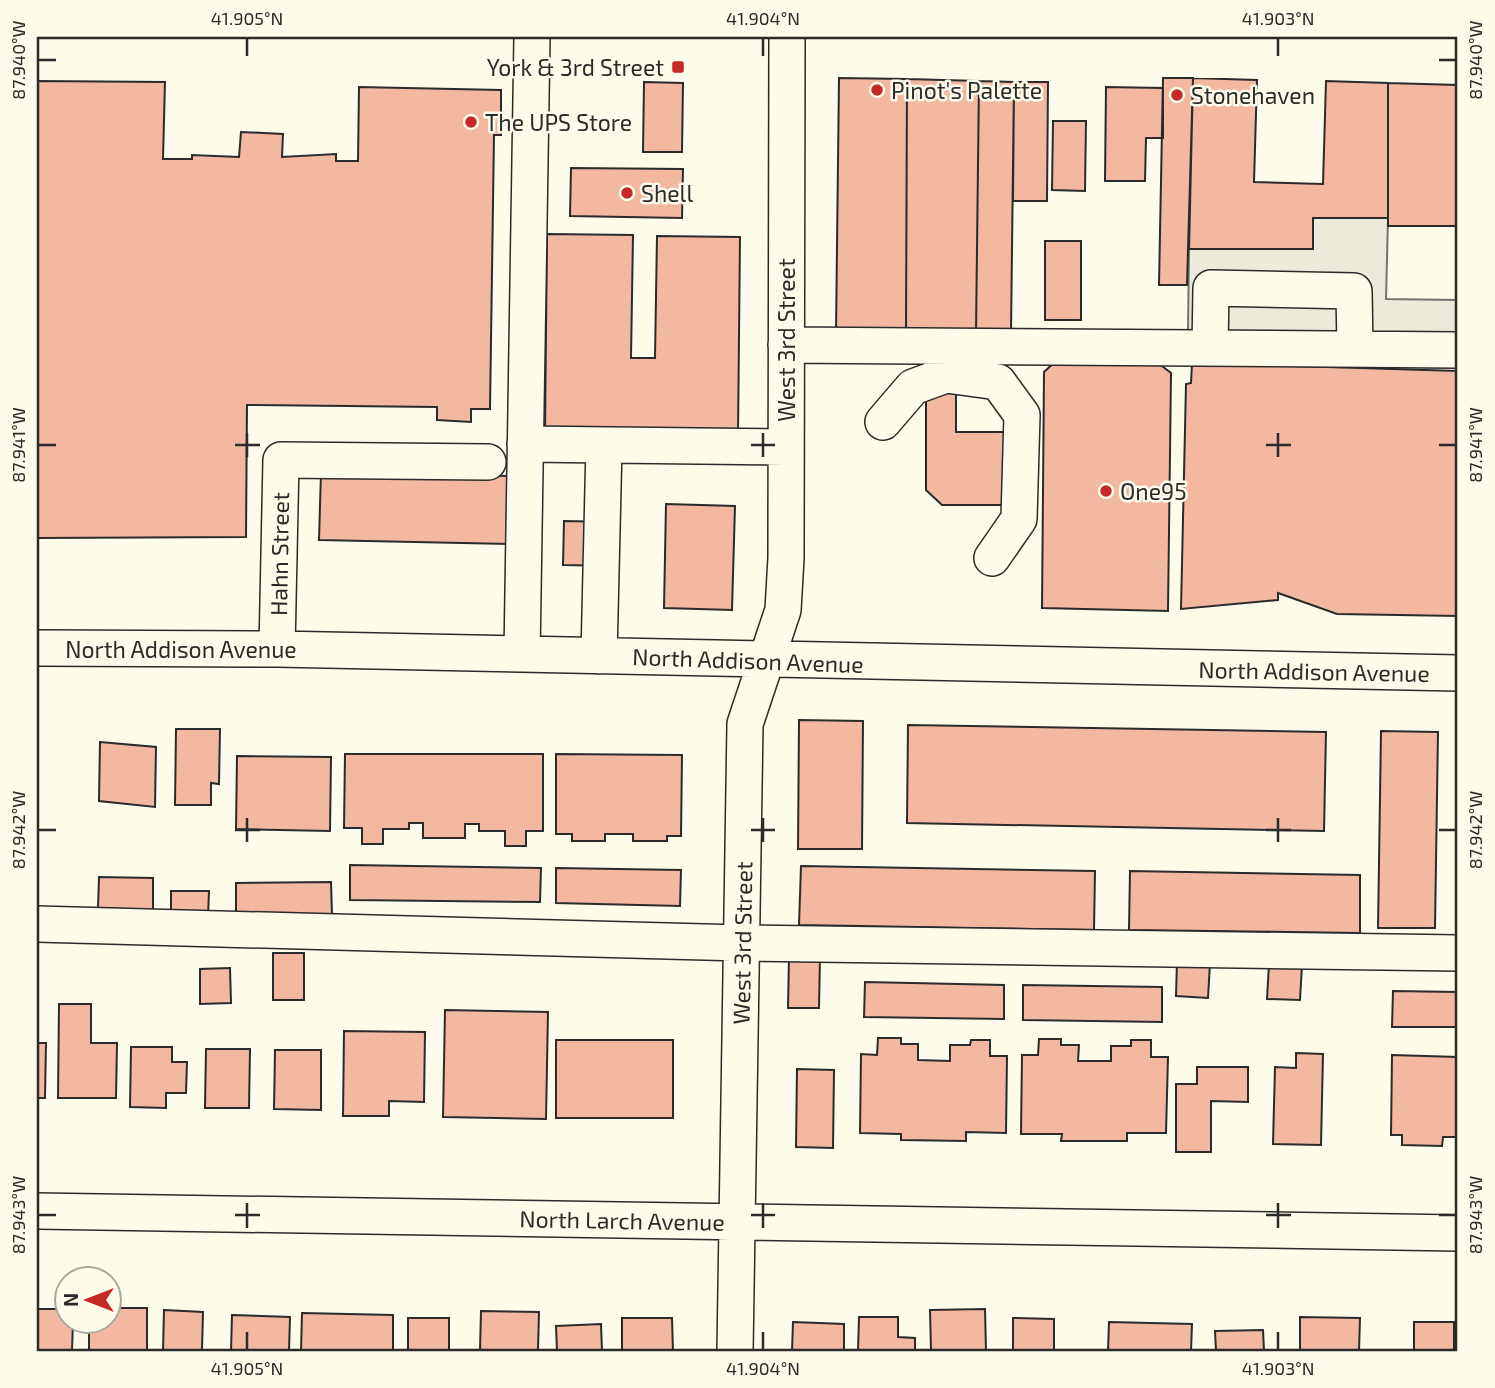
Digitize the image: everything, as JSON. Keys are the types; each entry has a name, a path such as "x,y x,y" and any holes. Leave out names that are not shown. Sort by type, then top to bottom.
{"street":[{"path":"522,654 532,37"},
{"name":"West 3rd Street","path":"735,1351 745,724 783,610 787,37"},
{"path":"1210,348 1211,288 1354,291 1355,349"},
{"path":"786,345 1458,350"},
{"path":"883,422 913,387 946,375 998,382 1022,415 1019,519 992,558"},
{"path":"525,444 786,447"},
{"path":"600,656 604,445"},
{"name":"Hahn Street","path":"277,649 281,460 488,462"},
{"name":"North Addison Avenue","path":"37,648 277,649 765,662 1458,673"},
{"path":"37,924 742,943 1458,953"},
{"name":"North Larch Avenue","path":"37,1210 1458,1233"}],"shaded area":[{"path":"1313,218 1388,218 1386,299 1458,300 1458,338 1188,333 1189,249 1313,249"}],"building":[{"path":"839,78 907,79 906,332 836,332"},
{"path":"1163,78 1193,78 1187,285 1159,285"},
{"path":"1193,78 1257,80 1254,182 1323,184 1326,81 1388,83 1388,218 1313,218 1313,249 1189,249"},
{"path":"907,79 979,81 976,333 906,332"},
{"path":"37,81 165,82 163,159 192,159 192,155 239,157 241,132 283,134 282,157 336,154 336,161 358,161 359,87 501,90 501,135 494,135 490,409 471,409 471,422 437,420 437,407 247,405 246,537 37,538"},
{"path":"979,81 1014,82 1011,333 976,333"},
{"name":"Shell","path":"644,82 683,83 682,152 643,152"},
{"path":"1014,82 1048,82 1047,201 1013,201"},
{"path":"1388,83 1458,85 1458,226 1388,226"},
{"path":"1106,87 1163,88 1163,138 1146,138 1145,181 1105,181"},
{"path":"1053,121 1086,121 1085,191 1052,190"},
{"name":"Shell","path":"571,168 683,169 682,218 570,216"},
{"path":"547,234 633,235 631,358 655,358 657,236 740,237 738,435 545,433"},
{"path":"1045,241 1081,241 1081,320 1045,320"},
{"name":"One95","path":"1056,361 1158,363 1171,373 1168,611 1042,608 1044,372"},
{"path":"1192,363 1458,371 1458,616 1337,614 1278,593 1278,600 1181,609 1186,384 1191,383"},
{"path":"926,387 956,387 956,432 1014,432 1014,505 942,505 926,490"},
{"path":"321,472 516,476 515,544 319,540"},
{"path":"666,504 735,506 732,610 664,608"},
{"path":"564,521 614,522 613,566 563,565"},
{"path":"799,720 863,721 862,849 798,849"},
{"path":"908,725 1326,732 1324,831 907,823"},
{"path":"176,729 220,729 219,784 211,783 211,805 175,805"},
{"path":"1381,731 1438,732 1435,928 1378,928"},
{"path":"100,742 156,747 155,807 99,801"},
{"path":"345,754 543,754 543,831 526,831 526,846 505,846 505,831 479,831 479,824 465,824 465,838 423,838 423,823 409,823 409,829 383,829 383,844 362,844 362,828 344,828"},
{"path":"556,754 682,755 681,836 667,836 667,841 633,841 633,834 605,834 605,841 572,841 572,834 556,834"},
{"path":"237,756 331,757 330,831 236,829"},
{"path":"350,865 541,868 540,902 350,900"},
{"path":"801,866 1095,871 1094,930 799,925"},
{"path":"556,868 681,870 680,906 556,903"},
{"path":"1130,871 1360,875 1360,933 1129,930"},
{"path":"99,877 153,878 153,910 98,908"},
{"path":"331,882 332,915 236,915 236,883"},
{"path":"171,891 209,891 208,918 171,917"},
{"path":"273,953 304,953 304,1000 273,1000"},
{"path":"789,957 820,957 819,1008 788,1008"},
{"path":"1177,961 1210,963 1208,998 1176,996"},
{"path":"1269,964 1302,965 1300,1000 1267,999"},
{"path":"230,968 231,1003 200,1004 200,969"},
{"path":"865,982 1004,985 1004,1019 864,1017"},
{"path":"1023,985 1162,987 1162,1022 1023,1020"},
{"path":"1393,991 1458,992 1458,1027 1392,1027"},
{"path":"59,1004 91,1004 91,1043 117,1043 116,1098 58,1098"},
{"path":"445,1010 548,1012 546,1119 443,1117"},
{"path":"344,1031 425,1032 424,1102 389,1101 389,1116 343,1116"},
{"path":"878,1038 901,1038 901,1044 918,1044 918,1060 950,1061 950,1045 970,1045 971,1040 990,1040 990,1056 1007,1056 1006,1133 966,1132 966,1141 901,1140 901,1134 860,1133 861,1054 877,1055"},
{"path":"1039,1039 1061,1039 1061,1045 1079,1045 1078,1061 1111,1061 1111,1046 1131,1046 1131,1040 1151,1040 1151,1057 1168,1057 1166,1133 1127,1133 1127,1141 1061,1141 1062,1134 1021,1134 1022,1055 1038,1055"},
{"path":"556,1040 673,1040 673,1118 556,1118"},
{"path":"37,1043 46,1043 45,1098 37,1098"},
{"path":"131,1047 172,1047 172,1062 187,1062 186,1093 166,1093 166,1108 130,1107"},
{"path":"206,1049 250,1049 249,1108 205,1108"},
{"path":"275,1050 321,1050 321,1110 274,1109"},
{"path":"1296,1053 1323,1054 1321,1145 1273,1144 1275,1067 1296,1068"},
{"path":"1392,1055 1458,1057 1458,1137 1443,1137 1442,1146 1402,1145 1402,1135 1391,1135"},
{"path":"1197,1067 1248,1067 1248,1102 1211,1101 1211,1152 1176,1152 1176,1084 1197,1084"},
{"path":"797,1069 834,1070 833,1148 796,1147"},
{"path":"122,1308 147,1308 147,1351 89,1351 89,1336 122,1336"},
{"path":"37,1309 52,1309 52,1336 73,1336 72,1351 37,1351"},
{"path":"985,1309 986,1351 931,1351 930,1310"},
{"path":"164,1310 203,1312 202,1351 163,1351"},
{"path":"481,1311 539,1312 538,1351 480,1351"},
{"path":"302,1313 393,1315 393,1351 301,1351"},
{"path":"232,1315 290,1317 289,1351 231,1351"},
{"path":"859,1317 898,1317 898,1337 915,1338 915,1351 858,1351"},
{"path":"1300,1317 1360,1318 1359,1351 1300,1351"},
{"path":"408,1318 449,1318 449,1351 408,1351"},
{"path":"622,1318 672,1318 673,1351 622,1351"},
{"path":"1013,1318 1054,1319 1054,1351 1013,1351"},
{"path":"793,1322 844,1324 844,1351 792,1351"},
{"path":"1109,1322 1192,1324 1191,1351 1108,1351"},
{"path":"1414,1322 1454,1322 1454,1351 1414,1351"},
{"path":"601,1324 602,1351 557,1351 556,1326"},
{"path":"1263,1330 1264,1351 1216,1351 1215,1331"}],"place":[{"name":"York & 3rd Street","path":"678,67"},
{"name":"Pinot's Palette","path":"877,90"},
{"name":"Stonehaven","path":"1177,95"},
{"name":"The UPS Store","path":"471,122"},
{"name":"Shell","path":"627,193"},
{"name":"One95","path":"1106,491"}]}
